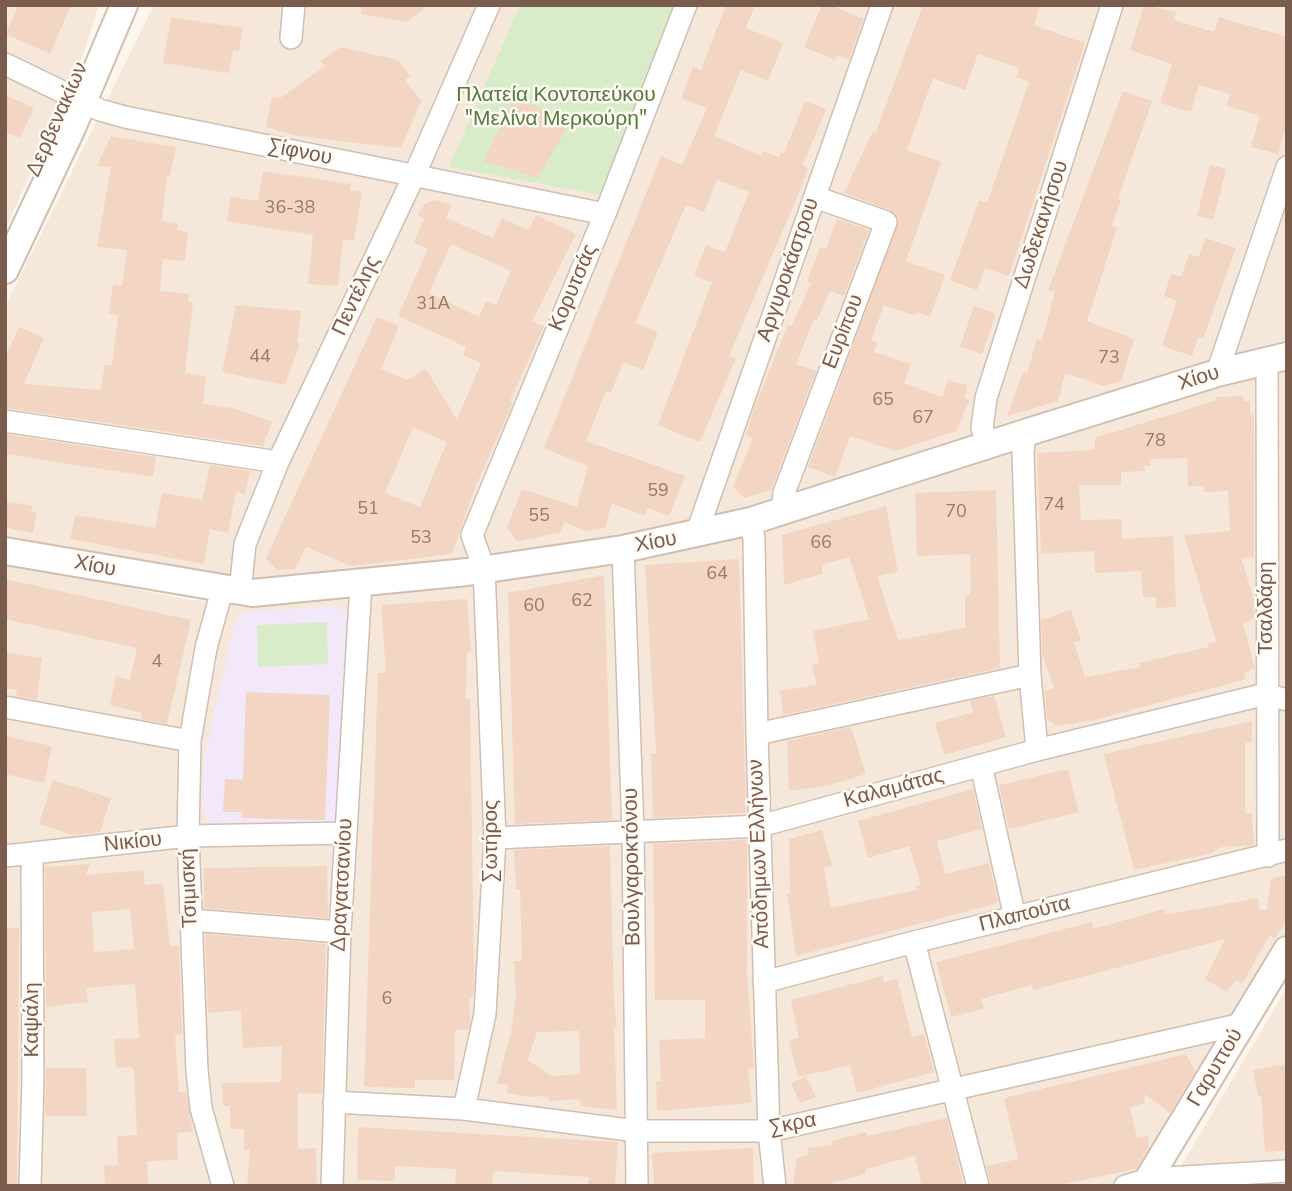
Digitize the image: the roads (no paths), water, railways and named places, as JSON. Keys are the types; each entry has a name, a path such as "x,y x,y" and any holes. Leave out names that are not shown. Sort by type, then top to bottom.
{"street":[{"name":"Δερβενακίων","path":"5,270 72,128 78,100 108,5"},
{"name":"Δερβενακίων","path":"5,234 95,74 124,5"},
{"path":"291,38 294,5"},
{"name":"Πεντέλης","path":"231,591 245,544 278,462 414,176 489,5"},
{"name":"Κορυτσάς","path":"484,569 472,535 604,214 686,5"},
{"name":"Αργυροκάστρου","path":"696,535 882,5"},
{"name":"Δωδεκανήσου","path":"988,445 982,428 986,398 1112,5"},
{"name":"Σίφνου","path":"5,64 78,100 414,176 604,214"},
{"path":"1217,373 1287,167"},
{"name":"Ευρίπου","path":"782,512 784,493 886,222 815,197"},
{"name":"Χίου","path":"5,551 231,591 360,584 623,549 751,522 1217,373 1277,358"},
{"name":"Τσαλδάρη","path":"1277,358 1277,853"},
{"path":"5,421 278,462"},
{"path":"1026,433 1023,453 1030,675 1037,750"},
{"name":"Απόδημων Ελλήνων","path":"751,522 754,539 769,1131 775,1186"},
{"name":"Βουλγαροκτόνου","path":"623,549 633,832 637,1186"},
{"name":"Σωτήρος","path":"464,1109 486,1005 495,838 484,569"},
{"name":"Δραγατσανίου","path":"332,1186 340,932 360,584"},
{"name":"Τσιμισκή","path":"223,1186 201,1108 188,836 190,741 205,648 231,591"},
{"path":"757,734 1030,675"},
{"name":"Καλαμάτας","path":"495,838 760,826 1037,750 1276,697"},
{"path":"5,708 190,741"},
{"path":"981,765 1015,918"},
{"name":"Νικίου","path":"5,856 188,836 346,832"},
{"name":"Πλαπούτα","path":"764,982 914,942 1277,853"},
{"name":"Καψάλη","path":"30,1186 33,1078 32,854"},
{"path":"191,920 340,932"},
{"path":"914,942 978,1186"},
{"name":"Γαρυττού","path":"1140,1183 1283,962"},
{"name":"Σκρα","path":"334,1102 464,1109 637,1131 769,1131 1242,1024"},
{"path":"1140,1183 1287,1171"}],"park label":[{"name":"Πλατεία Κοντοπεύκου \"Μελίνα Μερκούρη\"","path":"556,108"}]}
